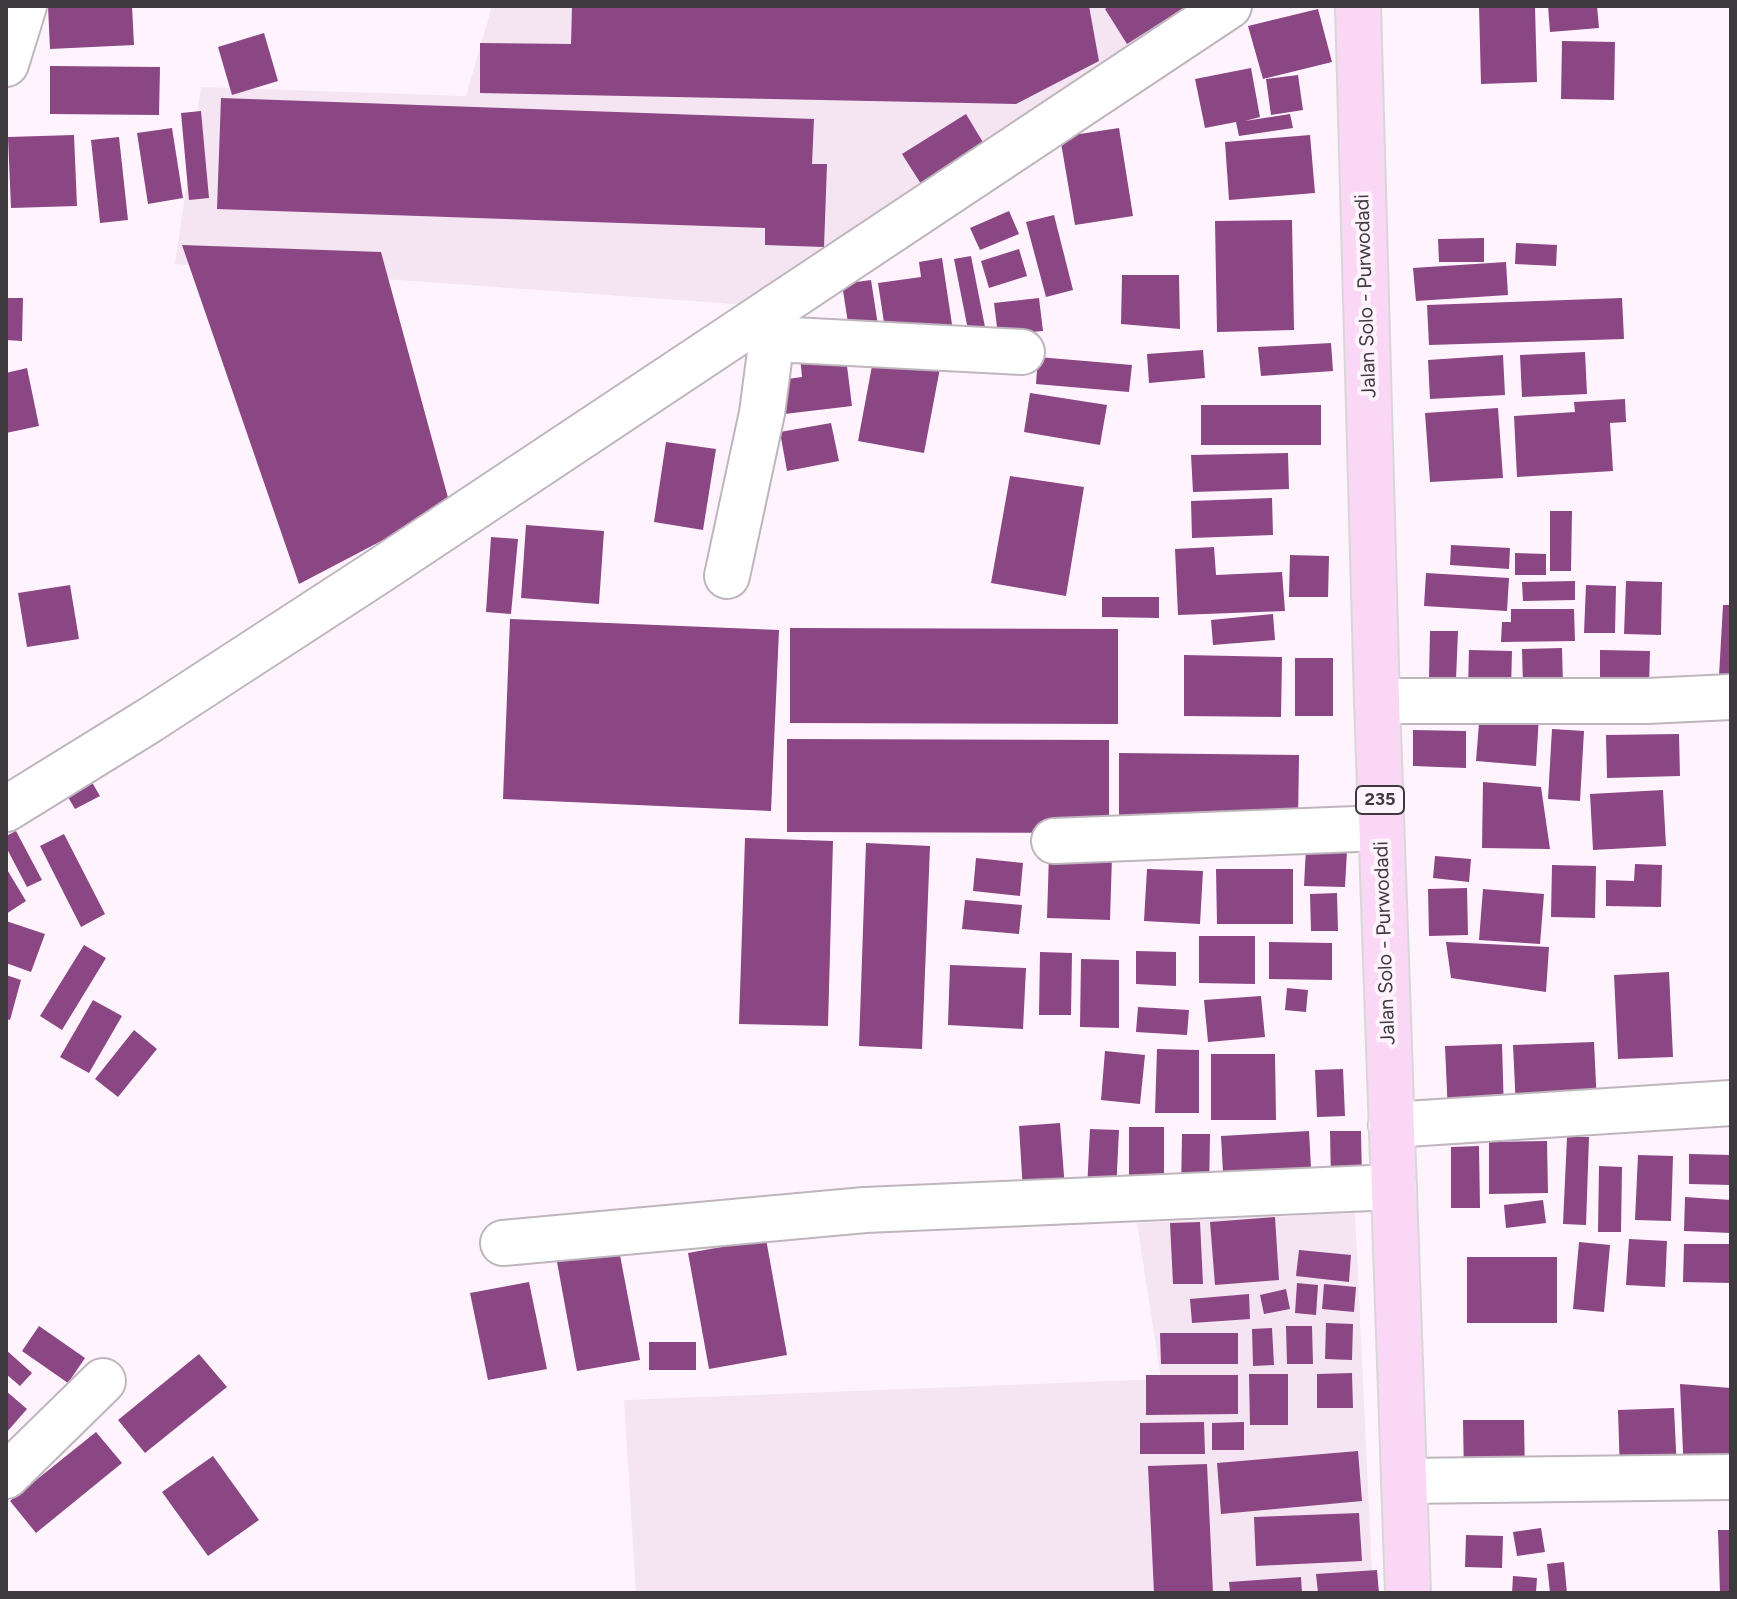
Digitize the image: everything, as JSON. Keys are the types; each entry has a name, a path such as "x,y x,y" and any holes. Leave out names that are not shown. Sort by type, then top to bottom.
{"main road":[{"name":"Jalan Solo - Purwodadi","path":"1358,6 1381,828 1408,1593"}],"street":[{"path":"6,64 24,6"},
{"path":"6,809 775,323 1229,6"},
{"path":"775,323 1022,352"},
{"path":"727,576 762,413 775,323"},
{"path":"1377,701 1647,701 1731,697"},
{"path":"1054,841 1381,828"},
{"path":"1391,1125 1731,1103"},
{"path":"503,1243 865,1210 1394,1187"},
{"path":"6,1476 103,1381"},
{"path":"1404,1481 1731,1477"}],"shaded area":[{"path":"492,6 1234,6 776,307 175,264 201,87 466,96"},
{"path":"1355,1213 1373,1593 636,1593 624,1400 1161,1379 1137,1223"}],"building":[{"path":"48,6 132,6 134,45 50,49"},
{"path":"572,6 1089,6 1099,61 1016,104 480,93 480,43 571,44"},
{"path":"1109,6 1187,6 1127,44 1105,9"},
{"path":"1479,6 1535,6 1537,82 1481,84"},
{"path":"1548,6 1597,6 1599,28 1550,32"},
{"path":"1318,9 1332,62 1263,79 1248,26"},
{"path":"264,33 278,81 232,95 218,47"},
{"path":"1562,41 1615,42 1614,100 1561,99"},
{"path":"50,66 160,67 159,115 50,114"},
{"path":"1251,68 1260,117 1245,121 1290,114 1293,128 1239,136 1236,122 1205,128 1195,79"},
{"path":"1298,75 1303,110 1271,115 1266,79"},
{"path":"221,98 814,119 812,164 827,164 824,247 765,245 765,228 217,209"},
{"path":"201,111 209,198 189,200 181,113"},
{"path":"966,114 984,144 921,184 902,154"},
{"path":"172,128 183,198 148,204 137,133"},
{"path":"1119,128 1133,216 1075,225 1060,137"},
{"path":"74,135 77,206 11,208 8,137"},
{"path":"1310,135 1315,193 1229,200 1225,142"},
{"path":"119,137 128,220 100,223 91,140"},
{"path":"1009,211 1019,234 980,250 970,228"},
{"path":"1054,215 1073,290 1046,297 1026,222"},
{"path":"1292,220 1294,330 1217,332 1215,221"},
{"path":"1484,238 1484,262 1439,262 1438,239"},
{"path":"1516,243 1557,245 1556,266 1515,264"},
{"path":"182,245 381,252 450,505 299,584"},
{"path":"1019,249 1027,276 989,288 981,261"},
{"path":"971,256 985,327 968,330 954,259"},
{"path":"942,258 953,331 887,342 878,283 921,277 919,262"},
{"path":"1506,262 1508,295 1416,301 1413,268"},
{"path":"1122,275 1179,275 1180,329 1121,324"},
{"path":"871,280 879,332 850,336 842,284"},
{"path":"6,298 23,298 22,341 6,340"},
{"path":"1039,298 1043,331 998,335 994,303"},
{"path":"1622,298 1624,339 1429,345 1427,305"},
{"path":"1331,343 1333,371 1261,376 1258,347"},
{"path":"845,350 852,406 776,415 772,381 802,377 800,356"},
{"path":"1203,350 1205,378 1149,383 1147,354"},
{"path":"1585,352 1587,394 1522,397 1520,355"},
{"path":"874,355 940,368 924,453 858,441"},
{"path":"1503,355 1505,395 1430,399 1428,360"},
{"path":"1038,357 1132,365 1129,392 1036,384"},
{"path":"27,368 39,426 6,433 6,373"},
{"path":"1030,393 1107,405 1100,445 1024,432"},
{"path":"1625,399 1626,422 1610,423 1613,471 1517,477 1514,416 1575,412 1574,402"},
{"path":"1201,405 1321,405 1321,445 1201,445"},
{"path":"1498,408 1503,478 1430,482 1425,413"},
{"path":"831,423 839,461 787,471 780,432"},
{"path":"666,442 716,449 703,530 654,522"},
{"path":"1288,453 1289,489 1193,492 1191,455"},
{"path":"1010,476 1084,487 1066,596 991,583"},
{"path":"1272,498 1273,535 1192,538 1191,501"},
{"path":"1550,511 1572,511 1571,571 1550,571"},
{"path":"526,525 604,531 599,604 521,598"},
{"path":"491,537 518,539 511,614 486,612"},
{"path":"1451,545 1510,548 1509,569 1450,565"},
{"path":"1214,547 1216,575 1282,572 1285,611 1178,615 1175,549"},
{"path":"1515,553 1546,554 1546,575 1515,575"},
{"path":"1290,555 1329,556 1328,597 1289,597"},
{"path":"1426,573 1509,578 1507,611 1424,606"},
{"path":"1575,581 1575,600 1523,601 1522,582"},
{"path":"1626,581 1662,582 1661,635 1624,634"},
{"path":"70,585 79,639 27,647 18,593"},
{"path":"1586,585 1616,586 1615,633 1584,633"},
{"path":"1102,597 1159,597 1159,618 1102,617"},
{"path":"1723,605 1731,605 1731,676 1719,676"},
{"path":"1511,609 1574,609 1575,641 1501,642 1502,622 1511,622"},
{"path":"1273,614 1275,640 1213,645 1211,620"},
{"path":"510,619 779,630 771,811 503,799"},
{"path":"790,628 1118,629 1118,724 790,723"},
{"path":"1430,631 1458,631 1456,680 1429,679"},
{"path":"1562,648 1563,686 1523,686 1522,649"},
{"path":"1469,650 1512,651 1511,690 1468,689"},
{"path":"1600,650 1650,651 1649,686 1600,685"},
{"path":"1184,655 1282,657 1281,717 1184,716"},
{"path":"1295,658 1333,658 1333,716 1295,716"},
{"path":"1480,711 1539,715 1536,766 1476,761"},
{"path":"1552,729 1584,731 1580,801 1548,799"},
{"path":"1413,730 1466,731 1466,768 1413,766"},
{"path":"1679,734 1680,776 1607,778 1606,735"},
{"path":"787,739 1109,740 1109,833 787,832"},
{"path":"1119,753 1299,755 1298,822 1119,821"},
{"path":"90,779 100,796 75,809 65,792"},
{"path":"1483,782 1541,787 1550,849 1482,848"},
{"path":"1663,790 1666,846 1593,850 1590,794"},
{"path":"16,831 42,880 27,887 6,847 6,836"},
{"path":"64,834 105,914 81,927 40,846"},
{"path":"745,838 833,841 828,1026 739,1024"},
{"path":"866,843 930,846 922,1049 859,1046"},
{"path":"1306,848 1347,850 1345,887 1304,886"},
{"path":"1049,854 1112,856 1110,920 1047,918"},
{"path":"1435,856 1471,859 1469,882 1433,878"},
{"path":"976,858 1023,863 1020,896 973,891"},
{"path":"1635,864 1662,865 1661,907 1606,906 1606,880 1634,881"},
{"path":"1552,865 1596,866 1595,918 1551,917"},
{"path":"6,868 26,901 6,914"},
{"path":"1147,869 1203,871 1200,924 1144,921"},
{"path":"1216,869 1293,869 1293,924 1217,924"},
{"path":"1467,888 1468,935 1429,936 1428,889"},
{"path":"1483,889 1544,894 1540,944 1479,940"},
{"path":"1337,893 1338,931 1311,931 1310,894"},
{"path":"965,900 1022,905 1019,934 962,929"},
{"path":"6,921 45,934 31,972 6,963"},
{"path":"1199,936 1255,936 1255,984 1199,983"},
{"path":"1269,942 1332,943 1332,980 1269,979"},
{"path":"1446,942 1549,947 1546,992 1451,978"},
{"path":"84,945 106,958 62,1030 40,1016"},
{"path":"1136,951 1176,952 1176,986 1136,984"},
{"path":"1040,952 1072,953 1071,1015 1039,1015"},
{"path":"1081,959 1119,960 1119,1028 1080,1027"},
{"path":"950,965 1026,968 1023,1029 948,1025"},
{"path":"1669,972 1673,1057 1618,1059 1614,975"},
{"path":"6,975 21,980 10,1020 6,1019"},
{"path":"1287,988 1308,990 1306,1012 1285,1010"},
{"path":"1261,996 1265,1037 1208,1042 1204,1000"},
{"path":"93,1000 122,1016 89,1073 60,1057"},
{"path":"1138,1007 1189,1010 1187,1035 1136,1032"},
{"path":"134,1030 157,1049 118,1097 95,1079"},
{"path":"1594,1042 1597,1105 1516,1108 1513,1045"},
{"path":"1502,1044 1504,1112 1448,1114 1445,1046"},
{"path":"1157,1049 1199,1050 1199,1113 1155,1113"},
{"path":"1105,1051 1145,1055 1140,1104 1101,1100"},
{"path":"1211,1054 1275,1054 1276,1120 1211,1120"},
{"path":"1343,1069 1345,1116 1317,1117 1315,1070"},
{"path":"1060,1123 1065,1189 1023,1192 1019,1126"},
{"path":"1129,1127 1164,1127 1164,1191 1129,1190"},
{"path":"1090,1129 1119,1130 1116,1192 1087,1190"},
{"path":"1309,1131 1312,1186 1224,1191 1221,1136"},
{"path":"1330,1131 1361,1131 1362,1182 1331,1182"},
{"path":"1182,1134 1210,1134 1209,1192 1181,1191"},
{"path":"1567,1137 1589,1137 1586,1225 1563,1224"},
{"path":"1547,1141 1548,1193 1489,1194 1489,1142"},
{"path":"1479,1146 1480,1208 1451,1208 1451,1147"},
{"path":"1689,1154 1731,1155 1731,1185 1689,1184"},
{"path":"1638,1155 1673,1156 1671,1221 1635,1220"},
{"path":"1599,1166 1622,1167 1621,1232 1598,1232"},
{"path":"1685,1197 1731,1200 1731,1233 1684,1231"},
{"path":"1543,1200 1546,1223 1506,1228 1504,1205"},
{"path":"1275,1217 1279,1280 1215,1285 1210,1222"},
{"path":"1200,1222 1203,1284 1173,1284 1170,1223"},
{"path":"766,1239 787,1355 709,1369 688,1253"},
{"path":"1629,1239 1667,1241 1665,1287 1626,1285"},
{"path":"1579,1242 1610,1245 1604,1312 1573,1309"},
{"path":"1684,1244 1731,1244 1731,1283 1683,1282"},
{"path":"619,1250 640,1360 577,1371 557,1262"},
{"path":"1299,1250 1351,1255 1349,1282 1296,1276"},
{"path":"1467,1257 1557,1257 1557,1323 1467,1323"},
{"path":"529,1282 547,1369 488,1380 470,1293"},
{"path":"1297,1283 1318,1285 1316,1315 1295,1313"},
{"path":"1324,1284 1356,1287 1354,1312 1322,1309"},
{"path":"1286,1289 1290,1309 1264,1314 1260,1295"},
{"path":"1249,1294 1250,1319 1192,1323 1190,1299"},
{"path":"1326,1323 1353,1324 1352,1360 1325,1359"},
{"path":"39,1326 85,1358 68,1383 22,1351"},
{"path":"1286,1326 1312,1326 1313,1364 1287,1364"},
{"path":"1272,1328 1274,1365 1253,1366 1252,1329"},
{"path":"1160,1333 1238,1333 1238,1364 1161,1364"},
{"path":"649,1342 696,1342 696,1370 649,1370"},
{"path":"6,1350 32,1373 20,1386 6,1374"},
{"path":"199,1354 227,1387 145,1453 118,1420"},
{"path":"1352,1373 1353,1408 1317,1408 1317,1374"},
{"path":"1249,1374 1288,1374 1288,1425 1250,1425"},
{"path":"1146,1375 1238,1375 1238,1414 1146,1415"},
{"path":"1680,1384 1731,1388 1731,1472 1684,1474"},
{"path":"6,1391 27,1409 6,1433"},
{"path":"1674,1408 1677,1471 1620,1473 1618,1410"},
{"path":"1463,1420 1524,1420 1525,1476 1464,1477"},
{"path":"1204,1422 1205,1454 1140,1454 1140,1423"},
{"path":"1244,1422 1244,1450 1212,1450 1212,1423"},
{"path":"96,1432 122,1463 36,1533 10,1501"},
{"path":"1358,1451 1362,1501 1221,1514 1217,1463"},
{"path":"213,1456 259,1520 208,1556 162,1492"},
{"path":"1207,1464 1213,1593 1154,1593 1148,1466"},
{"path":"1359,1513 1362,1561 1256,1566 1254,1517"},
{"path":"1541,1528 1545,1552 1517,1556 1513,1532"},
{"path":"1718,1530 1731,1530 1731,1593 1720,1593"},
{"path":"1466,1535 1503,1536 1502,1568 1465,1567"},
{"path":"1564,1562 1567,1593 1550,1593 1547,1564"},
{"path":"1377,1570 1379,1593 1318,1593 1316,1574"},
{"path":"1513,1576 1537,1578 1536,1593 1512,1593"},
{"path":"1301,1577 1302,1593 1230,1593 1229,1582"}]}
